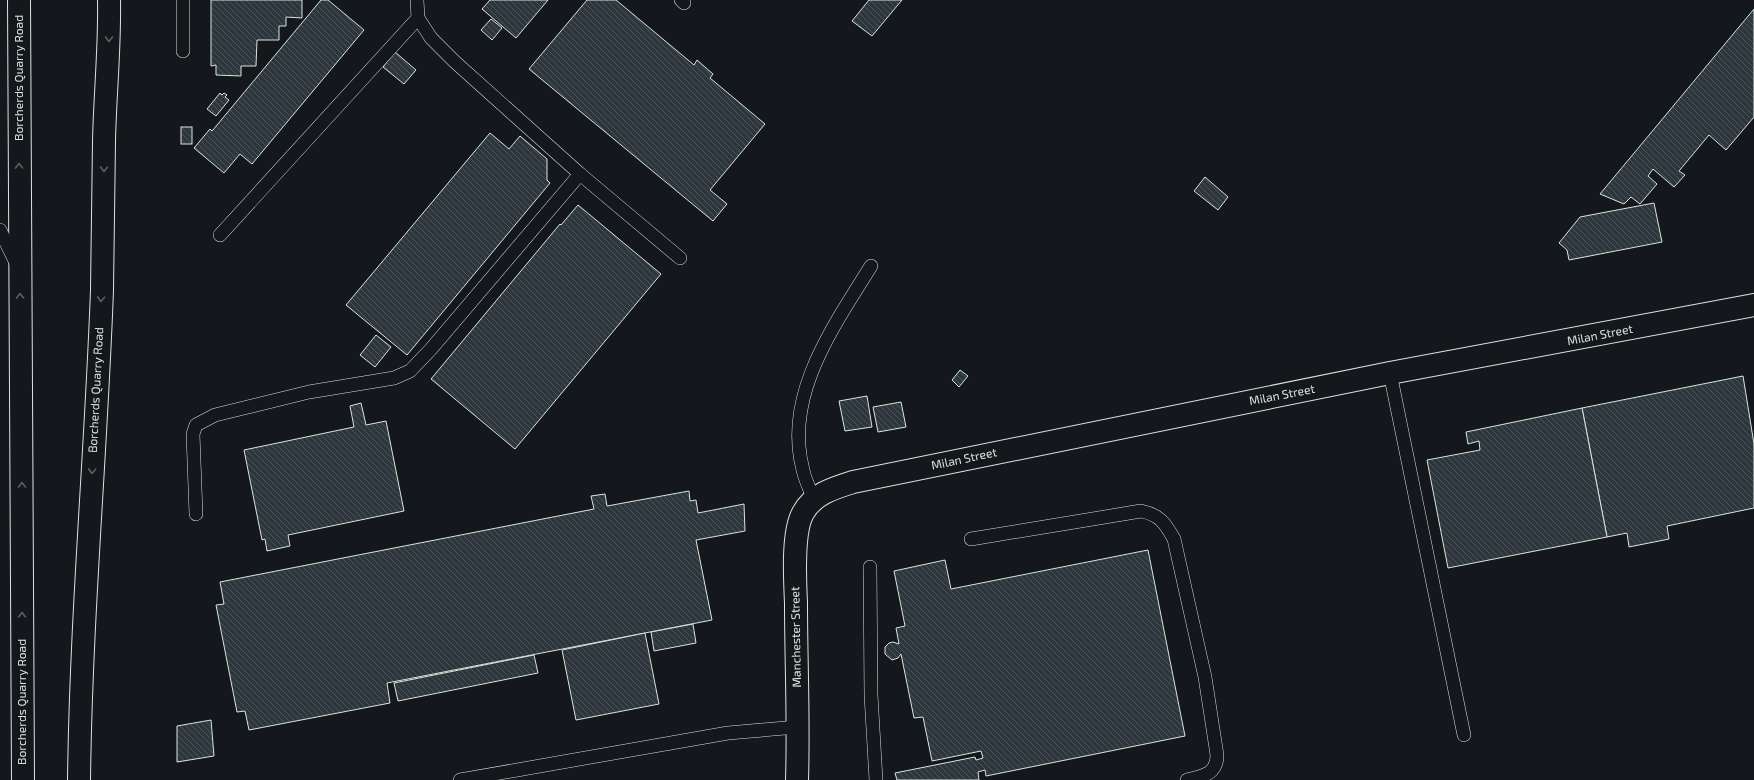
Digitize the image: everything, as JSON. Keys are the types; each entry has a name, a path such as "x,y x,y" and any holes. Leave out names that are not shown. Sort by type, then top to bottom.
{"main road":[{"name":"Borcherds Quarry Road","path":"20,0 19,270 21,343 22,780"},
{"name":"Borcherds Quarry Road","path":"79,780 80,705 86,567 102,291 104,138 110,40 109,0"},
{"name":"Milan Street","path":"814,499 831,489 853,482 1390,373 1754,305"},
{"name":"Manchester Street","path":"797,780 795,583 798,525 803,512 814,499"}],"lane":[{"path":"183,0 183,51"},
{"path":"417,0 418,18 431,38 455,62 580,174 680,258"},
{"path":"220,235 418,18"},
{"path":"196,514 193,434 196,425 215,415 309,392 394,378 410,370 431,349 580,174"},
{"path":"0,230 19,270"},
{"path":"814,499 803,470 799,444 800,420 807,385 824,342 871,266"},
{"path":"1390,373 1464,735"},
{"path":"971,539 1141,511 1153,514 1166,524 1174,539 1205,677 1217,755 1217,764 1209,774 1187,780"},
{"path":"870,567 871,695 876,780"},
{"path":"460,780 728,733 797,727"}],"building":[{"path":"211,0 302,0 302,18 286,17 286,26 279,26 279,40 257,40 256,66 241,66 241,76 216,75 216,65 211,66"},
{"path":"321,0 328,0 364,30 252,164 240,154 224,173 194,148 210,129 212,131"},
{"path":"490,0 548,0 516,38 482,9"},
{"path":"587,0 616,0 694,65 697,60 713,74 710,78 765,124 710,190 727,204 713,221 529,69"},
{"path":"869,0 902,0 872,36 852,21"},
{"path":"1754,9 1754,117 1726,150 1709,135 1679,171 1685,175 1674,187 1653,169 1648,176 1657,184 1640,204 1631,197 1624,204 1600,194"},
{"path":"491,19 502,28 492,40 481,30"},
{"path":"395,52 416,70 404,84 383,67"},
{"path":"220,93 222,95 224,93 227,95 225,97 229,100 216,116 207,109"},
{"path":"181,127 192,127 192,144 181,144"},
{"path":"490,133 509,149 520,136 547,159 547,180 550,183 407,355 346,305"},
{"path":"1205,177 1228,197 1218,210 1194,191"},
{"path":"1654,203 1662,242 1569,260 1567,250 1559,243 1580,217"},
{"path":"578,205 661,274 515,449 431,379 560,224 561,225"},
{"path":"376,335 391,347 375,367 360,355"},
{"path":"960,370 968,376 959,387 952,380"},
{"path":"1743,376 1754,444 1754,508 1667,526 1669,539 1629,547 1627,533 1607,537 1582,408"},
{"path":"867,396 872,427 845,431 839,401"},
{"path":"901,402 906,427 878,432 873,407"},
{"path":"361,403 366,425 386,421 404,511 288,535 290,546 267,551 265,539 262,540 244,450 354,427 350,406"},
{"path":"1582,408 1607,537 1448,568 1427,460 1480,450 1479,441 1468,444 1466,432"},
{"path":"689,491 690,501 696,500 698,513 744,504 745,531 696,540 712,620 387,683 390,703 249,730 245,711 237,712 216,605 224,604 220,582 594,509 591,496 605,494 607,506"},
{"path":"1148,550 1185,736 986,776 985,770 978,772 979,780 897,780 895,773 975,757 976,760 983,758 981,751 932,761 923,717 914,718 901,654 898,658 892,660 885,654 885,647 889,643 893,642 899,644 896,628 905,626 894,571 945,560 951,589"},
{"path":"693,624 696,643 654,651 651,632"},
{"path":"645,633 659,704 576,720 562,650"},
{"path":"534,655 538,673 398,701 394,683"},
{"path":"211,720 214,756 177,762 177,726"}]}
